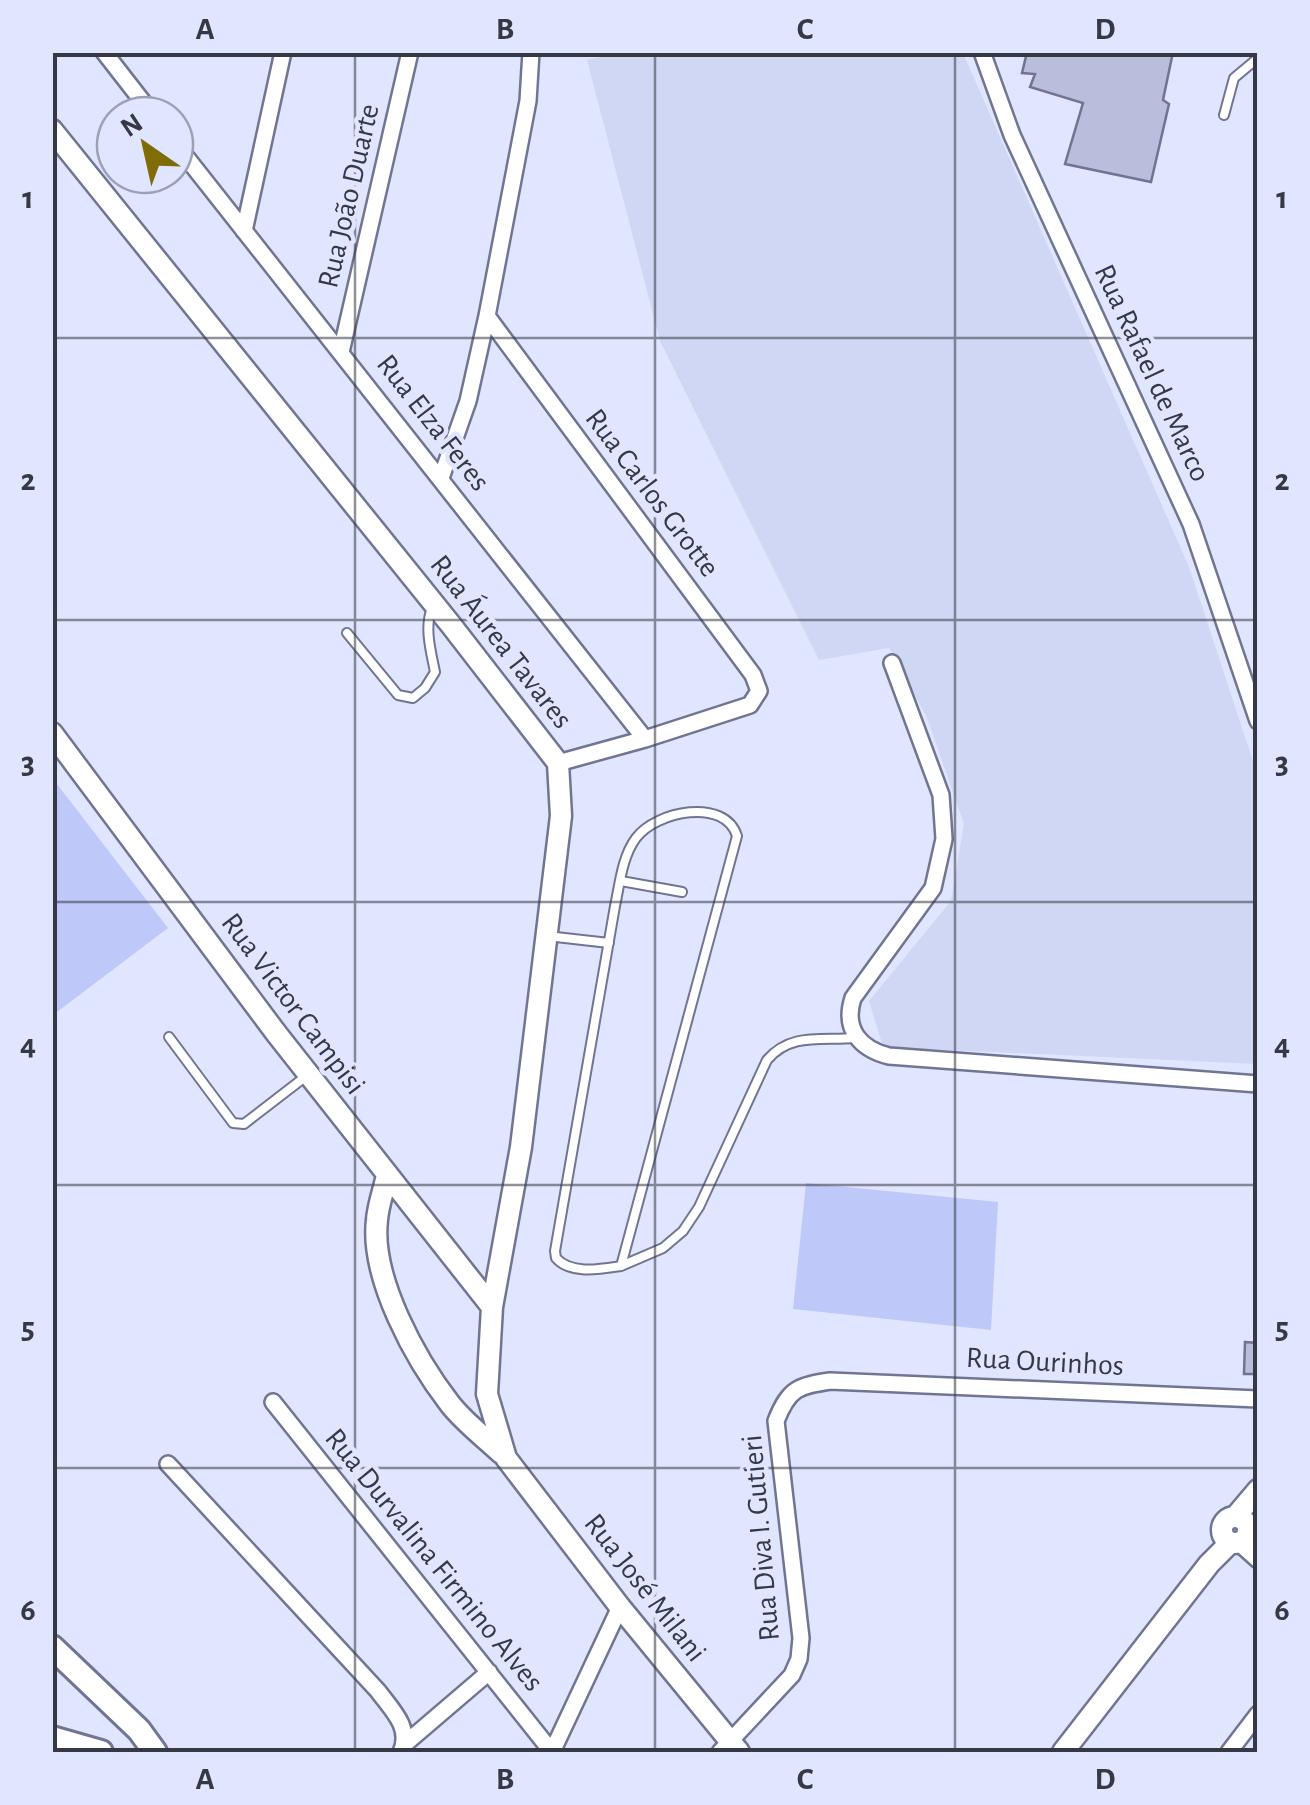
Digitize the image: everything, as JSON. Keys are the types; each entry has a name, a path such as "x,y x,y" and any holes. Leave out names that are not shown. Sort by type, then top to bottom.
{"main road":[{"path":"52,1647 128,1719 155,1752"},
{"path":"56,1743 100,1752 119,1737 128,1719"}],"street":[{"path":"104,52 137,95"},
{"path":"244,231 283,52"},
{"name":"Rua João Duarte","path":"341,352 410,52"},
{"path":"442,478 468,401 486,316 528,101 531,52"},
{"name":"Rua Rafael de Marco","path":"982,52 1012,135 1191,524 1258,721"},
{"name":"Rua Áurea Tavares","path":"52,130 558,763 561,816 547,936 521,1146 492,1307"},
{"name":"Rua Elza Feres","path":"195,169 645,739"},
{"name":"Rua Carlos Grotte","path":"486,316 753,676 759,690 750,705 645,739"},
{"path":"892,663 941,795 944,839 933,888 854,998 850,1010 856,1038 868,1051 889,1056 1258,1084"},
{"name":"Rua Victor Campisi","path":"52,733 308,1074 492,1307"},
{"path":"558,763 645,739"},
{"name":"Rua José Milani","path":"388,1175 376,1223 381,1263 392,1302 429,1375 453,1408 506,1458 729,1749"},
{"name":"Rua José Milani","path":"492,1307 487,1394 506,1458"},
{"name":"Rua Ourinhos","path":"830,1381 1258,1399"},
{"name":"Rua Diva I. Gutieri","path":"729,1749 792,1675 799,1659 802,1638 776,1421 791,1393 801,1386 830,1381"},
{"name":"Rua Durvalina Firmino Alves","path":"273,1402 552,1752"},
{"path":"168,1464 378,1692 399,1718 404,1748"},
{"path":"1064,1752 1209,1564 1244,1525 1258,1560"},
{"path":"552,1752 620,1607"},
{"path":"404,1748 489,1672"},
{"path":"1229,1752 1256,1718"}],"lane":[{"path":"1224,115 1234,78 1258,58"},
{"path":"347,634 398,695 413,698 426,688 435,672 428,614 434,604"},
{"path":"621,1266 737,836 734,826 720,815 667,816 647,825 626,852 556,1258 564,1266 597,1270 621,1266 663,1248 683,1231 699,1207 777,1048 788,1042 856,1038"},
{"path":"621,882 682,892"},
{"path":"547,936 609,943"},
{"path":"169,1036 233,1123 244,1124 308,1074"}],"shaded area":[{"path":"621,52 963,53 1189,567 1257,773 1257,1064 883,1047 869,1001 951,901 964,824 927,718 889,648 819,660 660,341 587,60"},
{"path":"53,779 168,928 53,1015"},
{"path":"806,1183 998,1202 991,1330 793,1309"}],"building":[{"path":"1027,52 1173,52 1163,100 1169,104 1151,182 1065,164 1083,103 1030,87 1035,74 1022,73"},
{"path":"1245,1342 1258,1343 1258,1374 1244,1374"}]}
